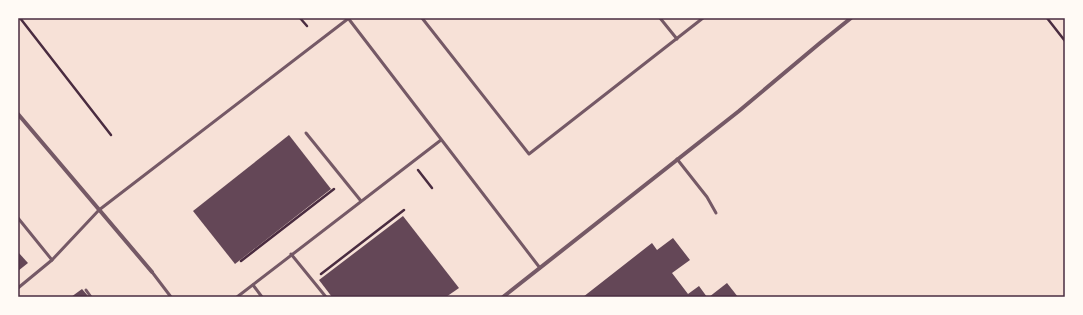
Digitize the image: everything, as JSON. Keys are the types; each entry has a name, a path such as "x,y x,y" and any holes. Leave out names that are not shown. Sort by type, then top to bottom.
{"street":[{"path":"504,296 739,111 851,18"},
{"path":"18,114 152,272"}],"lane":[{"path":"18,288 52,260 99,210 348,18 540,268"},
{"path":"422,18 529,154 703,18"},
{"path":"660,18 677,39"},
{"path":"306,133 361,201"},
{"path":"237,297 441,140"},
{"path":"677,159 707,197 716,213"},
{"path":"18,218 52,260"},
{"path":"291,254 326,297"},
{"path":"152,272 171,297"},
{"path":"253,285 262,297"},
{"path":"86,290 91,297"}],"path":[{"path":"20,18 111,135"},
{"path":"300,18 307,26"},
{"path":"1047,18 1065,41"},
{"path":"412,162 432,188"},
{"path":"241,261 334,189"},
{"path":"320,274 404,210"}],"building":[{"path":"289,135 331,189 235,264 193,211"},
{"path":"403,216 459,288 446,297 332,297 319,280"},
{"path":"673,238 690,260 672,273 688,294 699,286 707,297 583,297 652,243 657,250"},
{"path":"18,252 28,263 18,271"},
{"path":"727,283 738,297 709,297"},
{"path":"82,289 89,297 71,297"}]}
